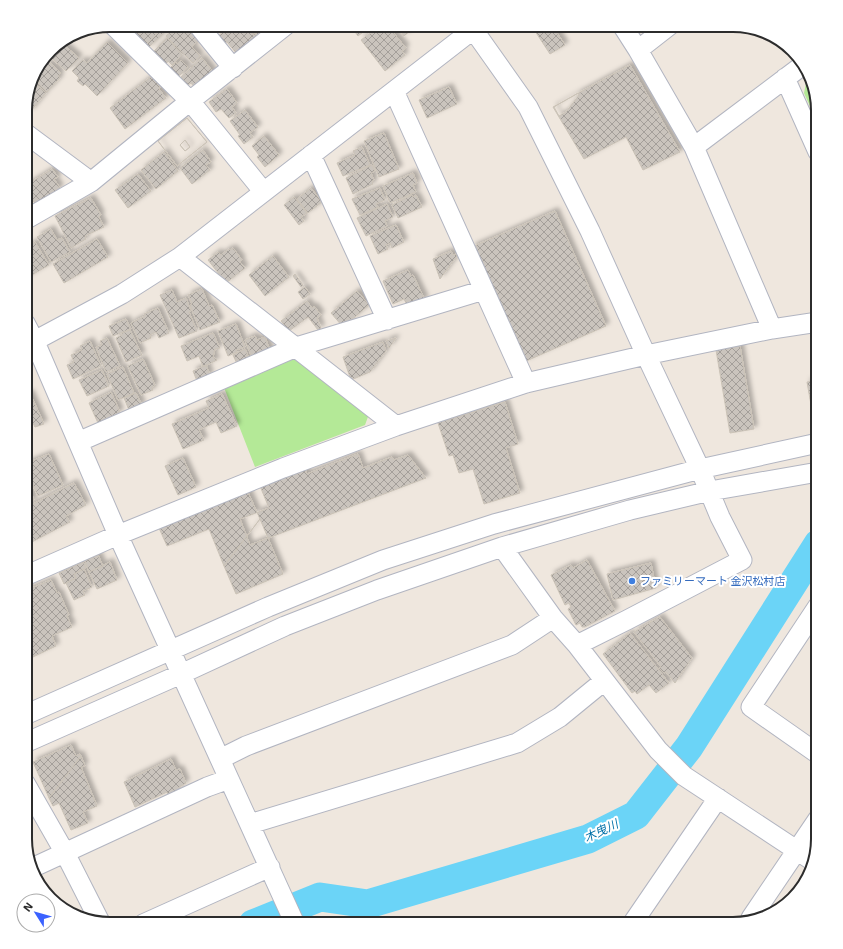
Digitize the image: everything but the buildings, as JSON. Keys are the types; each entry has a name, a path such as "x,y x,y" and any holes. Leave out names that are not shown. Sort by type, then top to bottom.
{"street":[{"path":"120,32 190,101 263,192"},
{"path":"204,32 233,68"},
{"path":"32,216 91,182 277,32"},
{"path":"32,343 122,294 180,257 468,32"},
{"path":"477,32 528,107 590,231 700,469 720,517 742,560 576,645"},
{"path":"626,32 694,147 772,329"},
{"path":"638,50 661,32"},
{"path":"694,147 799,68"},
{"path":"785,78 811,136"},
{"path":"394,91 526,383"},
{"path":"32,138 91,182"},
{"path":"311,155 387,320"},
{"path":"180,257 396,426"},
{"path":"78,442 296,348 484,290"},
{"path":"32,573 118,535 283,468 396,426 526,383 646,355 772,329 811,323"},
{"path":"32,348 78,442 118,535 292,917"},
{"path":"32,712 268,607 383,560 494,524 700,469 811,445"},
{"path":"32,740 285,626 377,590 502,546 630,510 710,492 811,473"},
{"path":"502,546 553,618 669,762 684,776 808,858"},
{"path":"811,617 751,707 811,749"},
{"path":"220,759 246,746 512,645 553,618"},
{"path":"250,824 517,743 560,717 604,681"},
{"path":"37,866 207,787 229,780"},
{"path":"32,795 65,853 97,915"},
{"path":"637,917 718,798"},
{"path":"753,914 811,830"},
{"path":"162,917 274,876"}],"green space":[{"path":"806,83 810,100 811,108 804,93"},
{"path":"294,359 369,414 365,425 255,467 223,385"}],"waterway":[{"name":"木曳川","path":"270,917 320,897 368,904 588,839 636,815 689,747 811,555"}],"place":[{"name":"ファミリーマート 金沢松村店","path":"632,581"}]}
